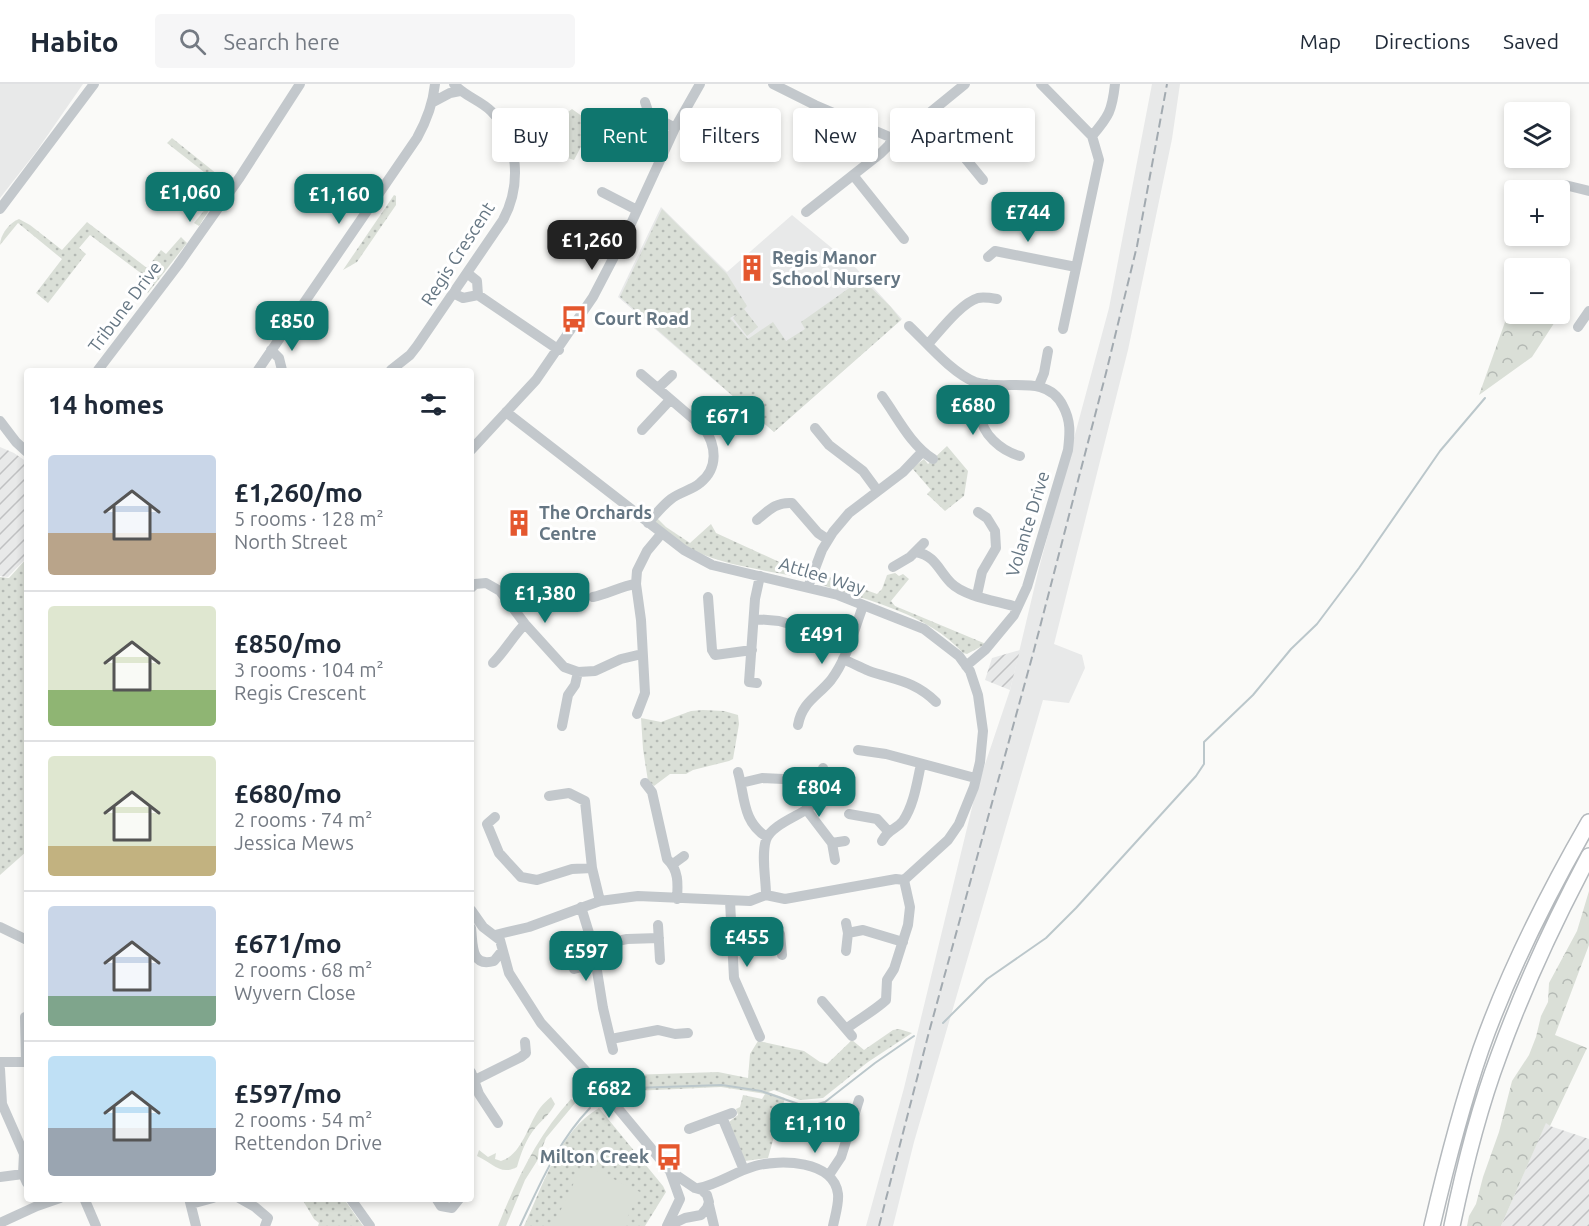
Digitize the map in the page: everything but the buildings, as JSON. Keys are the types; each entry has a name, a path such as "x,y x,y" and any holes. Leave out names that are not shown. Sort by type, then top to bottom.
{"highway":[{"path":"1432,1226 1455,1131 1498,1006 1534,923 1589,822"},
{"path":"1452,1226 1471,1143 1499,1055 1528,980 1589,856"}],"street":[{"path":"0,209 94,84"},
{"name":"Tribune Drive","path":"100,368 178,265 240,177 300,84"},
{"path":"259,368 417,138 427,120 433,102 435,84"},
{"path":"474,447 536,380 598,289 638,210 675,128 700,84"},
{"path":"773,84 890,137"},
{"path":"936,108 965,84"},
{"path":"1041,84 1092,136 1099,160 1063,329"},
{"path":"1092,136 1108,117 1113,103 1115,84"},
{"name":"Regis Crescent","path":"394,368 410,355 467,273 509,208 513,193 515,170 511,146 495,117 476,99 457,87 433,102"},
{"path":"645,102 646,117 675,128"},
{"path":"806,212 881,153 890,141"},
{"path":"968,162 983,180"},
{"path":"853,175 904,239"},
{"path":"1570,186 1589,191"},
{"path":"601,192 638,210"},
{"path":"988,257 995,251 1076,267"},
{"path":"467,273 477,281 478,295"},
{"path":"453,293 463,298 478,295 558,350"},
{"path":"928,344 955,315 978,298 997,299"},
{"path":"1578,327 1589,311"},
{"path":"909,326 961,374 986,384 1039,386 1048,351"},
{"path":"271,350 279,358 282,368"},
{"path":"641,374 704,428 711,438 714,458 712,467 701,482 669,501 648,523"},
{"path":"658,388 672,375"},
{"path":"986,384 981,415 984,427 998,445 1009,453 1020,456"},
{"name":"Volante Drive","path":"966,666 1002,632 1027,587 1068,450 1071,431 1069,417 1060,400 1051,390 1039,386"},
{"path":"882,396 922,452 933,459"},
{"path":"642,430 670,400"},
{"name":"Attlee Way","path":"506,412 684,550 712,565 838,595 924,629 951,648 966,666 978,695 983,731 980,762 974,787 959,824 948,840 904,880"},
{"path":"0,421 24,449"},
{"path":"815,428 829,445 863,471 877,490"},
{"path":"808,587 827,539 849,513 903,472 922,452"},
{"path":"757,520 773,505 783,502 792,503 818,533 827,539"},
{"path":"977,596 982,572 996,548 995,531 987,518 978,512"},
{"path":"637,714 645,693 641,620 636,584 637,571 642,560 662,533"},
{"path":"893,567 916,552 924,543"},
{"path":"916,552 926,554 942,571 946,585 1017,607"},
{"path":"757,683 749,682 755,599 760,576"},
{"path":"474,585 486,583 501,591 525,624 564,667 578,672 595,671 621,659 642,654"},
{"path":"593,597 636,584"},
{"path":"708,597 712,650 715,655 752,650"},
{"path":"798,725 800,716 812,697 830,680 843,659 863,606"},
{"path":"755,619 779,621 804,628 803,636"},
{"path":"493,663 525,624"},
{"path":"843,659 871,672 905,680 929,689 936,702"},
{"path":"562,726 568,695 575,685 578,672"},
{"path":"871,739 863,750 975,778"},
{"path":"849,814 877,819 885,836 905,818 921,764"},
{"path":"766,895 765,845 767,837 814,801 821,786 823,768"},
{"path":"767,837 756,829 747,815 739,777 783,779"},
{"path":"645,783 652,792 667,859 673,864 678,882 676,899"},
{"path":"563,805 555,795 569,793 585,801 592,868 600,901"},
{"path":"806,809 832,843 834,860"},
{"path":"487,823 499,853 521,877 537,880 572,869 592,868"},
{"path":"832,843 845,842"},
{"path":"673,864 684,856"},
{"path":"474,942 480,934 529,927 600,901 638,896 750,901 766,895 784,899 896,879 904,880 910,907 908,925 894,969 887,980 886,1000 876,1009 862,1016 849,1033 822,1001"},
{"path":"730,901 734,978 759,1037"},
{"path":"581,907 597,963 603,1008 612,1045 658,1030 675,1040 688,1033"},
{"path":"474,916 477,921 500,940 509,973 540,1023 596,1082 670,1171 707,1195 714,1226"},
{"path":"658,925 660,960"},
{"path":"0,927 24,939"},
{"path":"474,963 487,963 498,958 502,950 529,927"},
{"path":"846,951 847,928 876,932 903,942"},
{"path":"593,946 627,939 658,938"},
{"path":"732,948 780,939 782,956"},
{"path":"474,956 509,973"},
{"path":"574,969 597,963"},
{"path":"748,1012 759,1007"},
{"path":"474,1076 521,1057 526,1053 525,1042"},
{"path":"0,1062 24,1062"},
{"path":"0,1069 1,1104 24,1149"},
{"path":"474,1079 479,1094 498,1123"},
{"path":"829,1175 841,1157 848,1114 859,1100"},
{"path":"688,1129 727,1115 744,1170"},
{"path":"668,1226 685,1191 718,1184 744,1170 771,1163 792,1162 829,1175 838,1192 833,1226"},
{"path":"670,1171 683,1212 695,1216 709,1226"},
{"path":"668,1226 703,1213 731,1176"},
{"path":"0,1177 24,1179"},
{"path":"0,1223 35,1202"},
{"path":"86,1202 96,1226"},
{"path":"190,1202 196,1226"},
{"path":"246,1202 268,1218 265,1226"},
{"path":"353,1202 370,1226"},
{"path":"438,1202 441,1206 452,1208 457,1202"}],"shaded area":[{"path":"0,84 83,84 36,152 0,198"},
{"path":"1152,84 1180,84 1172,139 1128,350 1054,644 1082,655 1085,668 1069,703 1043,700 914,1142 893,1226 866,1226 904,1088 976,791 1010,690 1039,568 1109,308"},
{"path":"661,207 727,272 792,215 856,268 902,319 774,432 618,297"},
{"path":"0,447 24,460 24,560 8,577 0,576"},
{"path":"1020,650 1010,690 985,680 992,658"},
{"path":"1546,1122 1550,1126 1589,1139 1589,1226 1501,1226"}],"green space":[{"path":"572,109 581,115 581,147 574,160 569,158 569,111"},
{"path":"172,138 227,182 199,226 194,223 207,207 201,203 215,185 207,179 209,176 167,143"},
{"path":"394,195 396,205 357,262 343,270"},
{"path":"662,209 727,274 747,306 744,309 758,327 747,336 733,318 737,314 730,318 748,339 773,322 786,341 805,329 801,322 862,279 901,320 774,432 620,297"},
{"path":"19,219 62,250 87,222 147,268 161,250 166,254 181,237 187,243 148,293 154,283 90,235 79,248 86,254 48,303 36,293 62,259 18,223 0,245 6,230"},
{"path":"1504,324 1554,324 1532,357 1479,395"},
{"path":"947,446 968,471 964,496 945,511 927,494 931,490 912,468 924,459 928,464"},
{"path":"657,518 690,543 711,524 716,533 801,572 801,575 798,577 760,570 709,557 674,538 654,521"},
{"path":"24,561 24,854 0,875 0,577 9,578"},
{"path":"819,573 877,594 882,589 887,575 903,574 909,579 891,601 895,606 986,644 967,654 963,653 933,628 916,619 878,603 822,585 817,580"},
{"path":"691,711 724,711 738,715 739,724 733,759 686,774 670,774 654,786 648,781 641,718 661,722"},
{"path":"1589,891 1589,945 1555,1035 1587,1048 1550,1126 1546,1123 1501,1226 1467,1226 1499,1132 1512,1081 1529,1055 1541,1016 1548,1002 1549,983 1577,931"},
{"path":"899,1029 912,1033 868,1062 823,1098 800,1100 774,1090 768,1092 785,1098 768,1158 745,1161 729,1122 738,1115 736,1109 740,1107 743,1095 762,1099 765,1094 721,1087 633,1091 618,1085 616,1073 630,1075 718,1072 748,1078 750,1054 758,1041 804,1051 827,1064 852,1040 864,1050 893,1030"},
{"path":"551,1097 555,1104 529,1136 517,1167 506,1170 497,1168 477,1156 479,1150 488,1157 496,1153 495,1159 501,1161 508,1158 519,1146 540,1108"},
{"path":"571,1099 576,1102 546,1138 506,1226 498,1226 528,1160 548,1128"},
{"path":"599,1108 666,1192 645,1226 524,1226 563,1145 585,1118"},
{"path":"583,1164 640,1192 623,1226 553,1226"},
{"path":"304,1202 346,1202 363,1226 318,1226 319,1223"}],"waterway":[{"path":"943,1023 987,979 1046,938 1196,776 1204,764 1204,742 1253,695 1291,649 1317,624 1440,451 1485,398"},
{"path":"625,1085 633,1088 722,1085 761,1091 807,1107 825,1102 914,1036"},
{"path":"520,1226 559,1149 568,1134 590,1108"}],"railway":[{"path":"879,1226 1106,373 1137,246 1167,84"}],"place":[{"name":"Regis Manor School Nursery","path":"752,268"},
{"name":"Court Road","path":"574,319"},
{"name":"The Orchards Centre","path":"519,523"},
{"name":"Milton Creek","path":"669,1157"}]}
